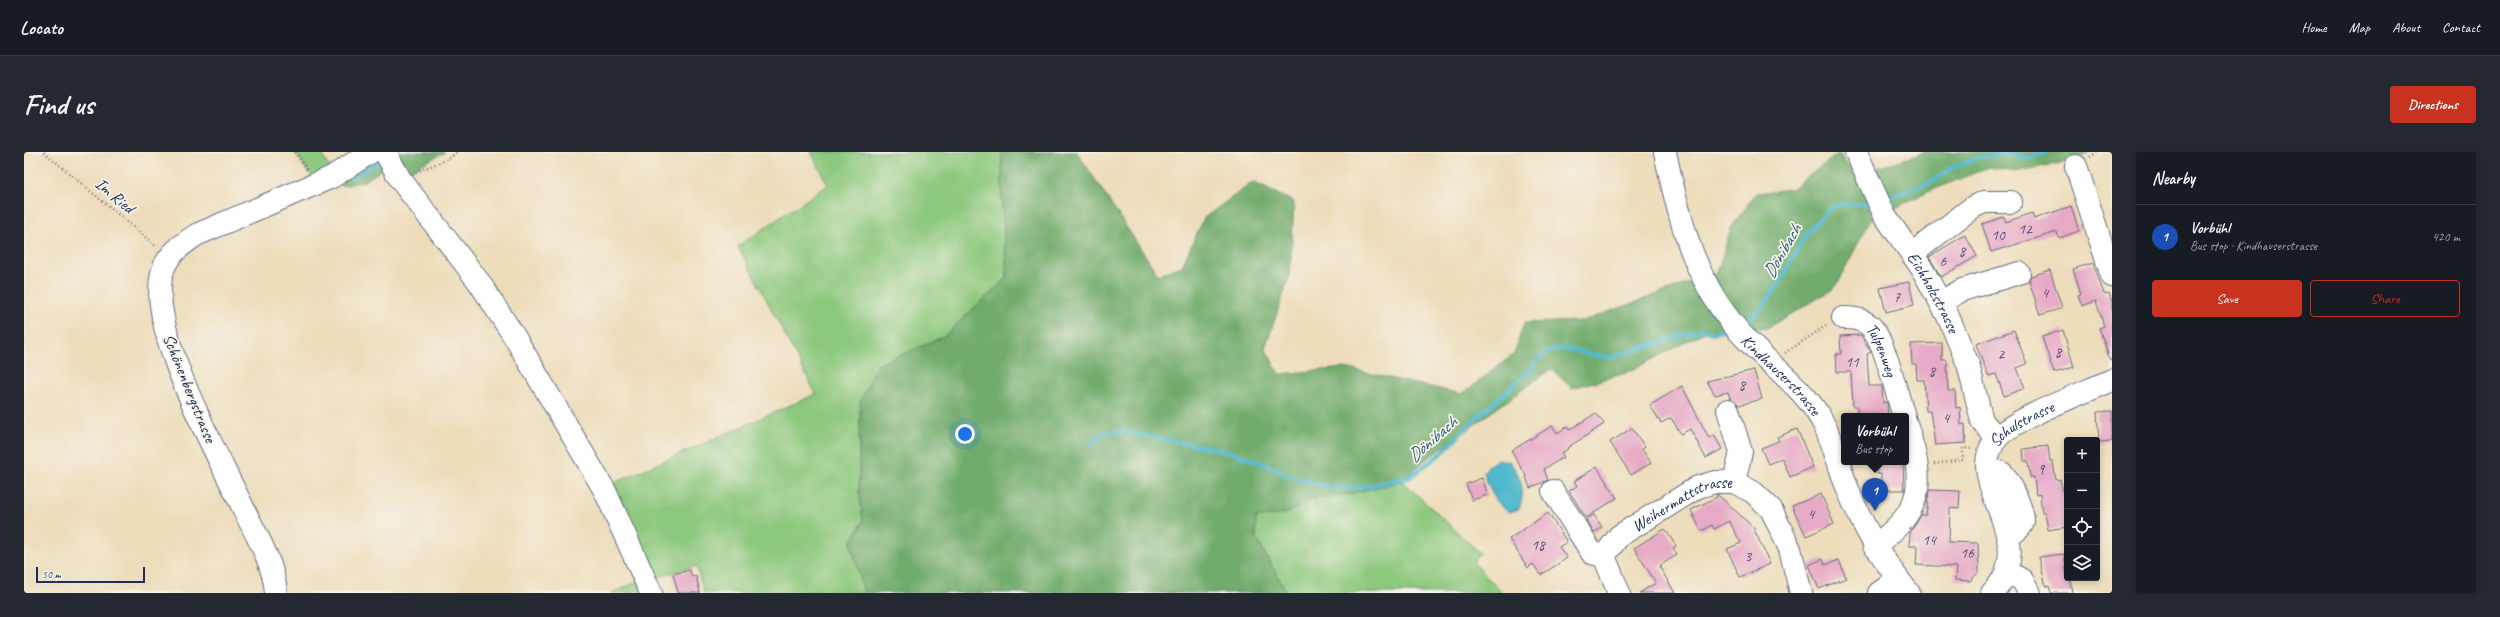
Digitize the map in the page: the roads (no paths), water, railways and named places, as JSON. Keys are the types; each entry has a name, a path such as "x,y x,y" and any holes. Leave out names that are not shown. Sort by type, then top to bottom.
{"street":[{"name":"Schönenbergstrasse","path":"276,593 267,558 204,426 174,356 165,326 160,296 163,269 169,258 181,246 196,236 332,177 371,152"},
{"path":"385,152 400,179 461,256 514,336 606,491 650,593"},
{"name":"Kindhauserstrasse","path":"1665,152 1671,181 1693,257 1715,302 1748,342 1804,394 1822,420 1856,509 1874,546 1904,586"},
{"name":"Eichholzstrasse","path":"1856,152 1885,216 1912,254 1941,302 1968,364 1991,454"},
{"path":"2076,166 2112,276"},
{"path":"1912,254 1972,207 1984,202 2011,202"},
{"path":"1941,302 1962,290 2019,273"},
{"name":"Tulpenweg","path":"1843,318 1859,319 1871,326 1879,340 1903,413"},
{"name":"Schulstrasse","path":"1992,593 2003,582 2008,572 2010,548 2008,537 1989,483 1991,454 2016,424 2112,380"},
{"path":"1728,410 1741,452 1734,482"},
{"path":"1874,546 1892,533 1906,516 1916,500 1919,487 1918,465 1909,434"},
{"name":"Weihermattstrasse","path":"1604,556 1619,536 1698,487 1715,482 1734,482 1753,492 1771,509 1790,550 1801,593"},
{"path":"1553,491 1592,553 1604,556 1619,593"},
{"path":"2008,572 2022,580 2030,593"},
{"path":"1879,593 1904,586"}],"water":[{"path":"1498,459 1510,462 1520,478 1522,496 1519,509 1510,512 1497,501 1493,495 1484,472 1488,466"}],"waterway":[{"name":"Dönibach","path":"1884,199 1931,182 1950,169 1981,157 2005,154 2029,158 2048,152"},
{"path":"352,177 381,161"},
{"name":"Dönibach","path":"1745,321 1758,312 1768,301 1809,231 1827,211 1833,207 1842,205 1873,204"},
{"name":"Dönibach","path":"1090,446 1102,434 1122,431 1230,452 1265,464 1288,476 1329,487 1348,488 1369,486 1410,477 1443,452 1474,420 1530,371 1539,359 1548,352 1558,349 1568,349 1613,357 1702,329 1714,333 1723,330"}],"place":[{"name":"Vorbühl","path":"1875,511"}]}
